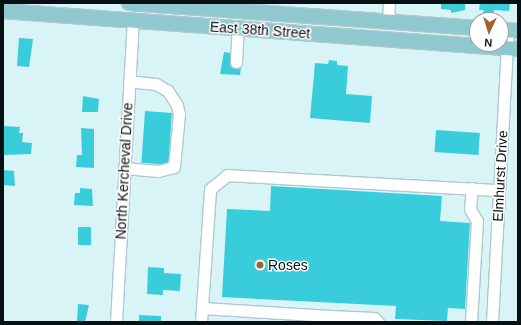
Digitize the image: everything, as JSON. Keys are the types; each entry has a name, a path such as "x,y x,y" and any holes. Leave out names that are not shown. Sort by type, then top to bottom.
{"main road":[{"name":"East 38th Street","path":"129,3 469,27"},
{"name":"East 38th Street","path":"3,11 513,48"}],"street":[{"path":"388,22 390,3"},
{"name":"North Kercheval Drive","path":"116,322 133,21"},
{"path":"236,62 238,29"},
{"name":"Elmhurst Drive","path":"492,322 499,190 513,48 509,30"},
{"path":"124,168 158,171 174,167 179,114 177,106 168,91 156,84 129,81"},
{"path":"201,322 210,190 227,175 499,190"},
{"path":"471,322 477,221 470,209 472,188"},
{"path":"202,308 330,319 374,318 378,322"}],"building":[{"path":"441,3 465,3 465,10 451,13 451,10 441,9"},
{"path":"480,3 510,3 509,11 494,10 494,12 483,12 484,10 479,10"},
{"path":"19,38 33,39 29,67 17,66"},
{"path":"224,52 230,53 232,68 241,67 240,75 220,74"},
{"path":"329,60 337,61 337,65 348,66 346,94 372,96 370,123 310,118 315,63 328,64"},
{"path":"83,96 99,99 98,112 82,112"},
{"path":"145,111 172,113 168,165 141,163"},
{"path":"3,126 20,127 19,133 23,133 22,142 32,143 31,154 3,155"},
{"path":"81,128 94,129 94,168 76,167 77,155 82,155"},
{"path":"436,130 480,133 478,155 434,152"},
{"path":"3,170 14,171 15,186 3,185"},
{"path":"271,186 442,196 440,221 470,223 465,309 448,308 447,321 395,319 396,306 222,297 227,209 270,211"},
{"path":"80,188 92,189 93,206 74,205 75,193 80,193"},
{"path":"78,227 91,227 91,245 78,245"},
{"path":"148,267 164,268 164,273 181,274 180,291 163,290 163,295 147,294"},
{"path":"78,304 89,305 85,322 77,322"},
{"path":"139,315 161,316 161,322 139,322"}],"place":[{"name":"Roses","path":"260,265"}]}
